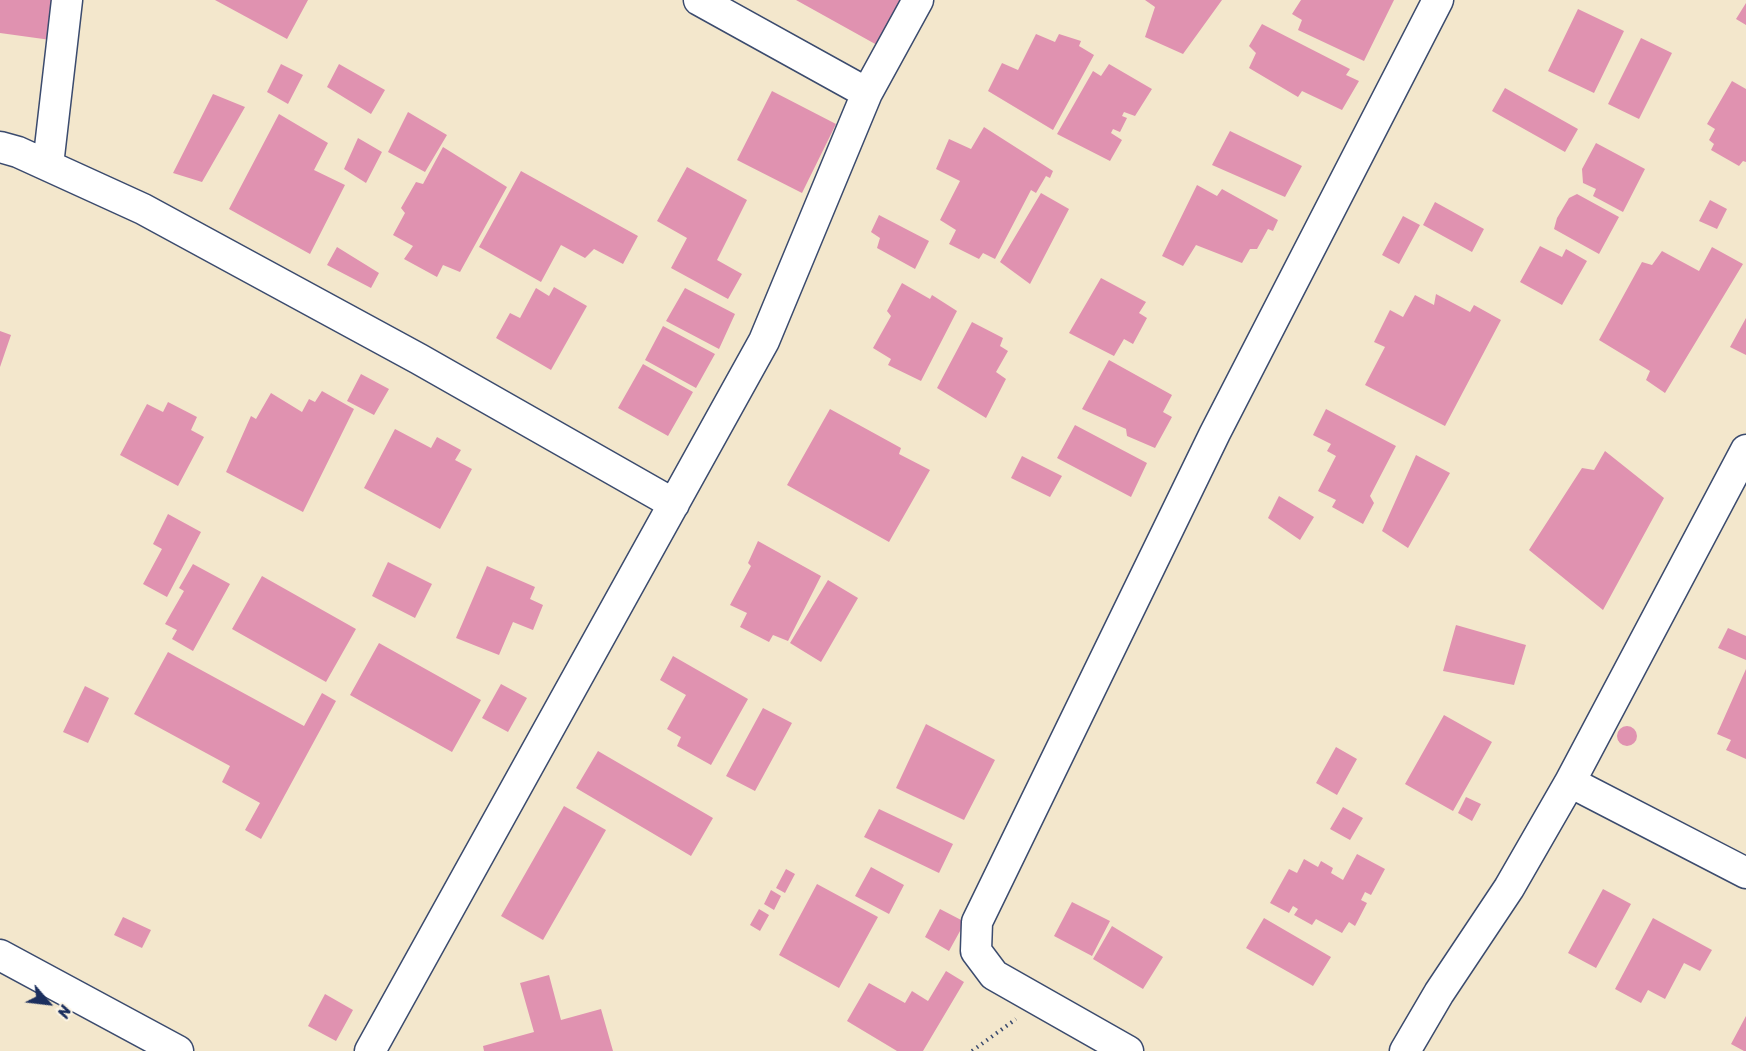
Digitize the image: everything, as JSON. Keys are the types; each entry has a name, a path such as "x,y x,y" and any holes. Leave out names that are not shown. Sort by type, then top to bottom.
{"street":[{"path":"48,165 67,0"},
{"path":"699,0 867,93"},
{"path":"370,1051 764,341 867,93 918,0"},
{"path":"1128,1051 994,975 976,951 976,922 1215,433 1438,0"},
{"path":"0,147 48,165 143,209 419,359 674,504"},
{"path":"1405,1051 1439,993 1509,888 1569,782 1746,450"},
{"path":"1569,782 1746,873"},
{"path":"0,955 178,1051"}],"path":[{"path":"972,1051 1041,1002"}],"building":[{"path":"0,0 63,0 58,41 0,33"},
{"path":"215,0 308,0 287,39"},
{"path":"796,0 902,0 877,45"},
{"path":"1145,0 1222,0 1183,54 1145,37 1155,7"},
{"path":"1301,0 1394,0 1364,61 1298,30 1302,20 1292,14"},
{"path":"1746,3 1746,25 1736,19"},
{"path":"1578,9 1624,31 1594,93 1548,71"},
{"path":"1262,24 1350,69 1346,75 1359,81 1342,110 1302,91 1298,97 1249,68 1256,53 1249,46"},
{"path":"1036,34 1055,42 1059,34 1081,41 1079,46 1094,55 1053,130 988,91 1002,63 1018,70"},
{"path":"1641,38 1672,53 1639,119 1608,104"},
{"path":"281,64 303,75 288,104 267,92"},
{"path":"339,64 385,90 371,114 327,87"},
{"path":"1109,64 1152,89 1135,116 1124,112 1122,116 1127,118 1120,132 1113,129 1111,133 1122,140 1110,161 1057,134 1093,71 1101,76"},
{"path":"1732,81 1746,89 1746,162 1743,161 1739,166 1711,150 1714,144 1709,140 1715,129 1707,124"},
{"path":"1505,88 1578,129 1565,152 1492,111"},
{"path":"772,91 836,124 802,193 737,160"},
{"path":"213,94 245,107 202,182 173,173"},
{"path":"408,112 447,135 425,172 388,152"},
{"path":"279,114 328,143 314,170 345,185 310,254 229,209"},
{"path":"984,127 1053,171 1050,178 1046,176 1036,193 1031,190 995,259 983,253 979,259 949,244 956,230 940,220 960,181 936,169 949,139 971,149"},
{"path":"1230,131 1302,166 1285,197 1212,165"},
{"path":"358,138 382,152 366,183 344,169"},
{"path":"1596,143 1645,169 1623,212 1593,196 1596,189 1583,183 1582,169"},
{"path":"443,147 507,187 460,272 443,265 437,277 404,259 413,246 393,235 405,213 401,208 416,182 423,184"},
{"path":"687,167 747,200 717,260 742,274 728,299 671,268 687,238 657,221"},
{"path":"521,171 638,236 623,264 594,249 585,258 561,245 541,282 479,247"},
{"path":"1197,185 1217,196 1222,189 1278,220 1273,231 1268,229 1257,249 1250,249 1242,263 1196,245 1183,266 1162,256"},
{"path":"1041,193 1069,209 1030,284 1000,262"},
{"path":"1577,194 1619,217 1599,254 1554,229 1557,218 1569,198"},
{"path":"1710,200 1727,209 1717,229 1699,221"},
{"path":"1435,202 1484,229 1472,252 1423,225"},
{"path":"879,215 929,241 915,269 877,248 880,238 871,232"},
{"path":"1403,216 1420,225 1399,264 1382,255"},
{"path":"1540,246 1562,257 1566,249 1587,261 1562,305 1520,282"},
{"path":"337,247 379,273 371,288 327,265"},
{"path":"1712,247 1743,264 1665,393 1646,380 1650,371 1599,340 1642,262 1652,265 1662,251 1699,271"},
{"path":"1101,278 1146,302 1139,313 1147,318 1133,344 1124,339 1114,356 1069,333"},
{"path":"902,283 930,299 932,295 957,311 921,381 888,365 891,359 873,348 891,316 887,311"},
{"path":"554,287 587,306 551,370 496,338 510,313 520,318 536,288 549,296"},
{"path":"685,288 735,314 719,349 666,321"},
{"path":"1436,294 1470,312 1474,305 1501,320 1445,426 1365,385 1385,347 1374,342 1390,310 1403,317 1415,295 1434,305"},
{"path":"1746,318 1746,355 1730,347"},
{"path":"972,322 1003,338 1000,346 1008,351 996,372 1006,379 986,418 937,388"},
{"path":"663,326 715,354 696,388 645,360"},
{"path":"0,331 11,335 0,367"},
{"path":"1109,360 1172,395 1163,412 1172,417 1155,448 1127,436 1126,429 1082,409"},
{"path":"643,364 693,392 668,436 618,408"},
{"path":"361,374 389,389 374,415 347,401"},
{"path":"322,391 354,409 303,512 226,472 251,416 256,419 271,393 302,412 309,399 315,402"},
{"path":"168,402 197,417 191,430 204,437 178,486 120,455 147,404 163,412"},
{"path":"830,409 901,448 899,454 930,470 889,542 787,485"},
{"path":"1326,409 1396,446 1370,496 1374,503 1363,524 1332,507 1336,500 1318,491 1336,456 1327,451 1331,444 1313,435"},
{"path":"1075,425 1147,463 1131,497 1057,458"},
{"path":"395,429 431,448 437,437 461,450 455,460 472,469 440,529 364,488"},
{"path":"1605,451 1664,498 1603,610 1529,550 1582,468 1594,470"},
{"path":"1416,455 1450,473 1408,548 1382,531"},
{"path":"1022,456 1062,476 1050,497 1011,478"},
{"path":"1279,496 1314,517 1300,540 1268,518"},
{"path":"168,514 201,532 167,597 143,584 162,549 153,544"},
{"path":"758,541 821,576 788,641 773,635 769,642 740,627 747,613 730,605 751,566 748,563"},
{"path":"388,562 432,584 415,618 372,596"},
{"path":"193,564 230,584 193,651 172,639 177,630 165,624 184,591 179,588"},
{"path":"487,566 535,587 530,599 543,605 533,630 513,622 499,655 456,638"},
{"path":"262,576 356,629 326,682 232,629"},
{"path":"828,580 858,598 821,662 790,643"},
{"path":"1456,625 1526,645 1514,685 1443,671"},
{"path":"1728,628 1746,636 1746,660 1718,648"},
{"path":"379,643 481,700 452,752 350,695"},
{"path":"168,652 304,726 322,693 336,701 261,839 245,830 260,803 222,782 230,766 134,714"},
{"path":"673,656 748,699 711,765 677,746 681,737 667,729 686,695 660,680"},
{"path":"1746,669 1746,759 1726,750 1731,740 1717,734"},
{"path":"501,684 527,698 508,732 482,718"},
{"path":"85,686 109,698 88,743 63,732"},
{"path":"763,708 792,723 755,791 726,776"},
{"path":"1444,715 1492,742 1453,811 1405,784"},
{"path":"926,724 995,760 964,820 896,788"},
{"path":"1623,726 1631,726 1637,732 1637,740 1631,746 1623,746 1617,740 1617,732"},
{"path":"1336,747 1357,759 1337,795 1316,783"},
{"path":"598,751 713,818 691,856 576,788"},
{"path":"1466,797 1481,804 1472,821 1458,813"},
{"path":"564,806 606,830 543,940 501,916"},
{"path":"1343,807 1363,818 1350,840 1330,829"},
{"path":"879,809 953,844 939,873 864,837"},
{"path":"1357,854 1385,869 1371,895 1365,892 1361,900 1367,903 1355,926 1349,922 1342,933 1316,919 1312,925 1294,915 1298,909 1293,906 1289,913 1270,903 1289,869 1297,873 1304,859 1318,867 1321,861 1333,868 1331,873 1343,880"},
{"path":"871,867 904,885 889,914 855,896"},
{"path":"786,869 795,874 785,893 776,888"},
{"path":"817,884 878,917 839,988 779,955"},
{"path":"1603,889 1631,904 1596,968 1568,953"},
{"path":"771,890 781,896 774,910 764,904"},
{"path":"1072,902 1110,921 1092,956 1054,936"},
{"path":"759,909 769,915 760,931 750,925"},
{"path":"940,909 965,922 949,951 925,937"},
{"path":"123,917 151,930 142,948 114,935"},
{"path":"1264,918 1331,957 1313,986 1246,948"},
{"path":"1653,918 1712,950 1700,971 1684,963 1665,999 1648,990 1641,1003 1615,989"},
{"path":"1112,926 1163,957 1143,989 1093,959"},
{"path":"946,971 964,982 923,1051 897,1051 847,1021 869,983 905,1003 912,991 928,1001"},
{"path":"549,975 561,1020 601,1009 613,1051 484,1051 483,1046 534,1032 520,983"},
{"path":"325,994 353,1010 336,1041 308,1026"},
{"path":"1746,1016 1746,1051 1744,1051 1731,1044"}]}
